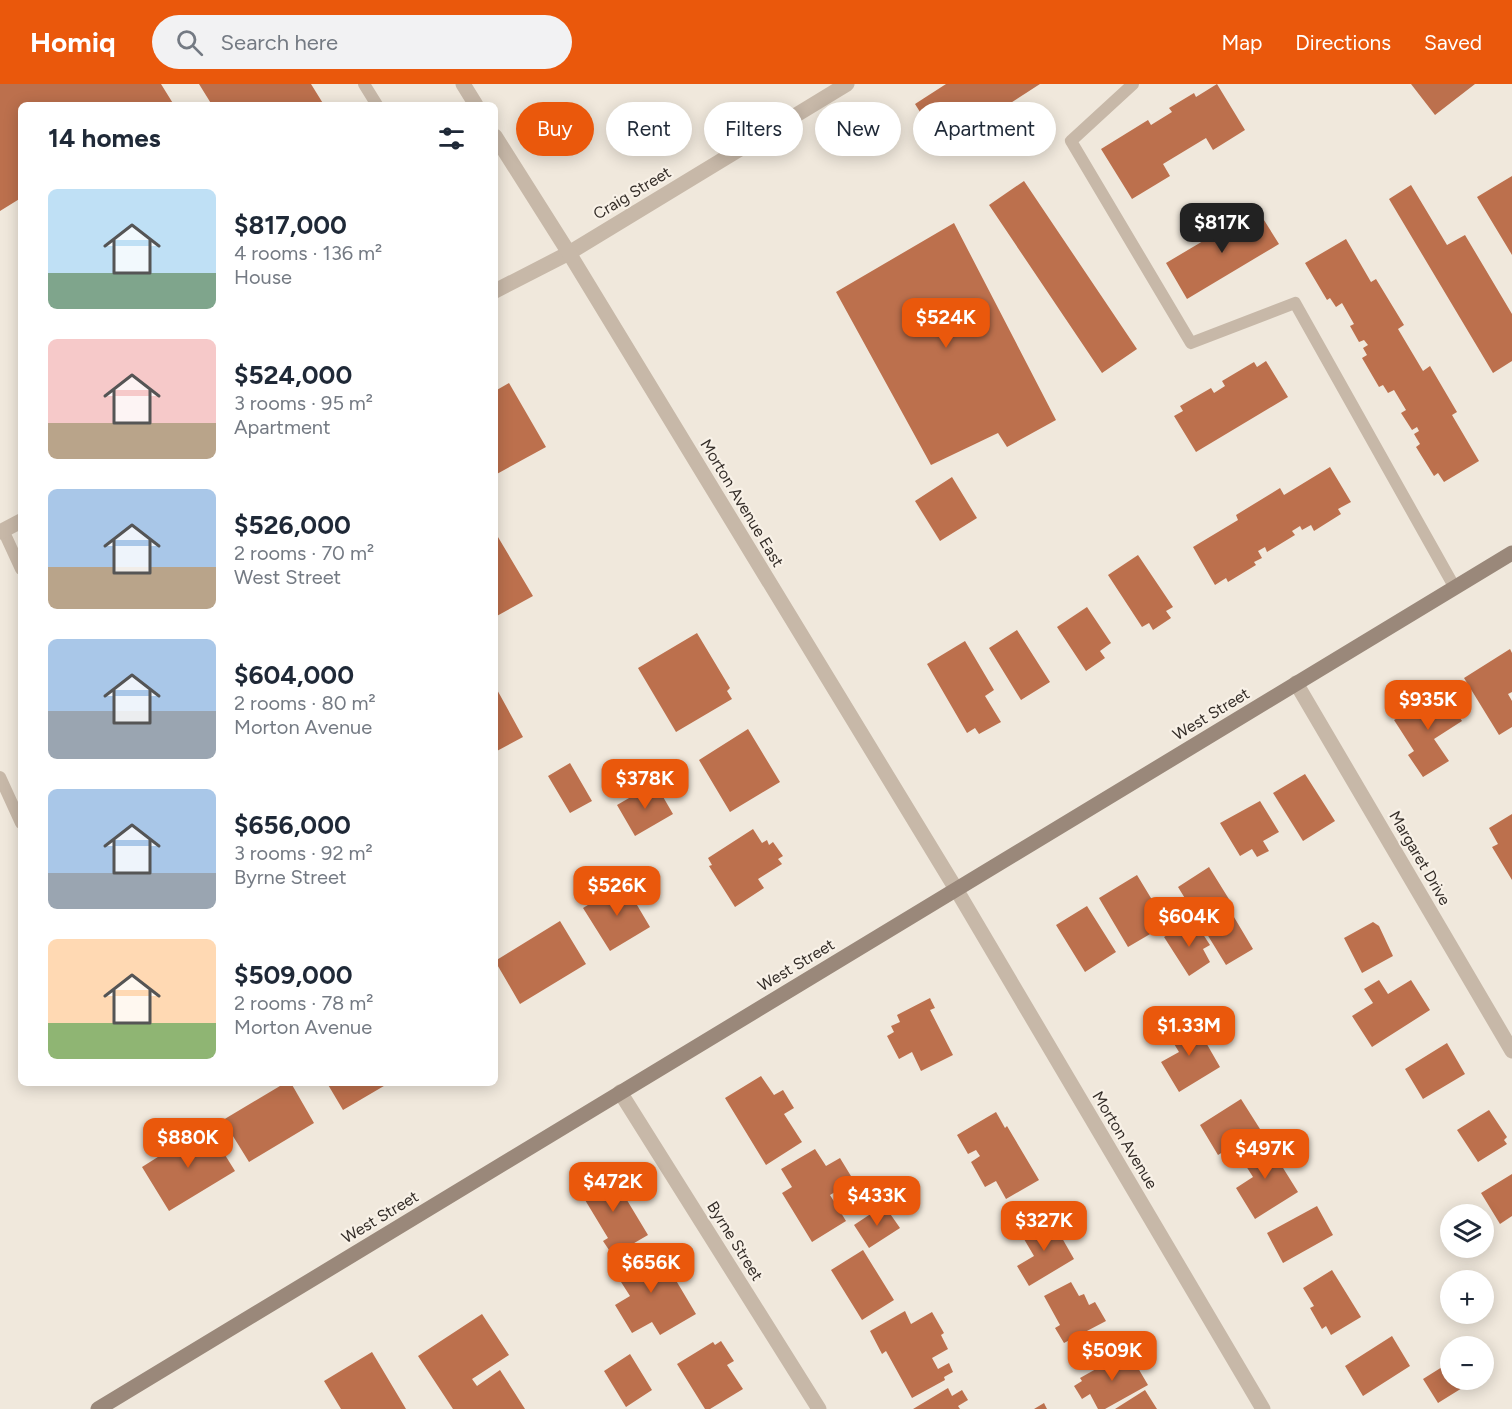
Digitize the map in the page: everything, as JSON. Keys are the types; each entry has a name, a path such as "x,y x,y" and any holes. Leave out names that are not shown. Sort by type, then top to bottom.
{"main road":[{"name":"West Street","path":"98,1409 1512,553"}],"street":[{"path":"463,84 474,102"},
{"name":"Craig Street","path":"498,289 569,253 847,84"},
{"name":"Morton Avenue East","path":"498,141 569,253 956,889"},
{"path":"1,531 18,522"},
{"name":"Margaret Drive","path":"1296,683 1512,1051"},
{"name":"Morton Avenue","path":"956,889 1263,1409"},
{"name":"Byrne Street","path":"620,1092 819,1409"}],"lane":[{"path":"364,84 375,102"},
{"path":"1133,84 1071,141 1191,343 1295,303 1455,588"},
{"path":"1,531 18,563"},
{"path":"0,777 18,816"}],"building":[{"path":"0,84 161,84 172,102 18,102 18,200 0,211"},
{"path":"199,84 311,84 322,102 210,102"},
{"path":"946,84 1040,84 1012,102 918,102"},
{"path":"1217,84 1245,130 1213,150 1206,138 1163,164 1170,176 1132,199 1101,149 1148,120 1151,125 1172,112 1169,108 1194,93 1196,97"},
{"path":"1411,84 1475,84 1435,115"},
{"path":"1512,176 1512,255 1477,197"},
{"path":"1024,181 1137,349 1102,373 989,205"},
{"path":"1411,185 1447,245 1465,235 1512,314 1512,361 1493,373 1389,199"},
{"path":"1257,209 1279,244 1187,299 1166,263"},
{"path":"954,223 1056,420 1007,447 998,433 931,465 836,292"},
{"path":"1346,239 1371,282 1376,279 1404,325 1398,329 1423,371 1430,366 1457,412 1452,415 1479,461 1444,482 1438,473 1434,476 1416,447 1420,444 1414,434 1419,431 1417,427 1412,430 1401,413 1406,410 1394,390 1388,393 1383,385 1379,387 1362,358 1367,355 1363,348 1368,345 1364,340 1359,342 1350,326 1354,324 1342,303 1336,307 1330,298 1327,300 1305,263"},
{"path":"1266,361 1288,397 1196,452 1174,416 1183,411 1180,406 1211,388 1214,393 1225,386 1222,381 1254,362 1257,367"},
{"path":"509,383 546,447 498,473 498,389"},
{"path":"1330,467 1351,502 1338,509 1341,514 1314,531 1311,525 1302,530 1300,526 1292,531 1295,535 1267,552 1265,547 1258,551 1262,558 1254,562 1256,565 1228,582 1226,578 1215,585 1193,547 1238,520 1236,515 1280,488 1284,495"},
{"path":"952,477 977,518 940,541 915,501"},
{"path":"498,537 533,596 498,615"},
{"path":"1138,555 1173,607 1166,611 1171,618 1153,630 1149,623 1142,627 1108,575"},
{"path":"1087,607 1111,643 1100,651 1105,658 1086,671 1057,627"},
{"path":"1017,630 1050,682 1021,700 989,648"},
{"path":"697,633 730,688 727,691 732,699 676,732 638,668"},
{"path":"965,641 994,690 985,696 1001,722 979,734 975,728 967,733 927,664"},
{"path":"1510,649 1512,653 1512,692 1508,694 1512,701 1512,727 1499,735 1464,678"},
{"path":"1442,690 1462,721 1434,739 1449,761 1423,777 1408,755 1414,751 1394,720"},
{"path":"498,691 523,737 498,750"},
{"path":"748,729 780,782 730,812 699,760"},
{"path":"570,763 592,801 570,813 548,776"},
{"path":"1305,774 1335,821 1303,841 1273,793"},
{"path":"655,783 673,814 635,836 617,805"},
{"path":"1260,801 1279,832 1263,841 1269,851 1257,857 1252,849 1240,856 1220,823"},
{"path":"1512,814 1512,880 1492,847 1498,844 1489,828"},
{"path":"753,829 762,843 767,840 769,845 773,842 783,856 778,859 782,864 758,879 764,888 735,907 709,866 712,865 708,858"},
{"path":"1209,867 1232,904 1228,907 1253,949 1226,965 1178,887"},
{"path":"1137,875 1157,908 1148,914 1157,930 1128,947 1099,898"},
{"path":"624,883 650,927 610,951 583,908"},
{"path":"1087,906 1116,952 1085,972 1056,925"},
{"path":"560,921 586,964 520,1004 498,966 498,959"},
{"path":"1373,922 1379,926 1393,956 1362,973 1344,938"},
{"path":"1187,923 1191,929 1197,925 1210,945 1203,949 1210,962 1189,976 1164,937"},
{"path":"1379,980 1388,994 1411,980 1430,1010 1372,1047 1352,1016 1373,1003 1364,989"},
{"path":"930,998 935,1008 930,1010 953,1055 921,1071 912,1052 899,1059 887,1036 894,1032 891,1026 900,1022 897,1015"},
{"path":"1193,1020 1220,1067 1179,1092 1161,1062 1179,1052 1168,1034"},
{"path":"1447,1043 1465,1074 1423,1099 1405,1069"},
{"path":"761,1076 774,1095 783,1090 794,1108 784,1114 802,1142 766,1165 725,1098"},
{"path":"280,1086 293,1086 314,1123 249,1162 223,1120"},
{"path":"329,1086 384,1086 343,1110"},
{"path":"1241,1099 1260,1129 1218,1155 1200,1125"},
{"path":"1489,1110 1507,1137 1504,1140 1507,1144 1478,1162 1457,1130"},
{"path":"996,1112 1005,1128 1007,1126 1039,1180 1006,1199 996,1181 985,1187 971,1162 980,1156 976,1150 968,1154 957,1135"},
{"path":"207,1126 235,1171 169,1211 142,1167"},
{"path":"1265,1139 1298,1192 1255,1219 1236,1188 1253,1177 1239,1155"},
{"path":"815,1149 826,1166 840,1158 854,1181 830,1195 846,1221 812,1242 782,1193 792,1187 781,1169"},
{"path":"610,1172 648,1235 617,1253 615,1251 611,1253 603,1241 608,1238 579,1190"},
{"path":"1512,1174 1512,1216 1500,1224 1494,1214 1494,1204 1488,1204 1481,1193"},
{"path":"884,1205 900,1228 869,1248 854,1225"},
{"path":"1317,1206 1333,1235 1283,1263 1267,1233"},
{"path":"1050,1217 1074,1259 1029,1286 1017,1266 1034,1256 1021,1234"},
{"path":"648,1244 663,1270 668,1267 696,1314 660,1335 652,1322 632,1333 615,1305 630,1296 621,1282 626,1279 617,1262"},
{"path":"863,1250 894,1300 862,1320 831,1270"},
{"path":"1332,1270 1361,1317 1331,1335 1326,1326 1322,1329 1310,1308 1314,1306 1303,1288"},
{"path":"1071,1282 1079,1296 1084,1294 1089,1305 1095,1302 1106,1321 1064,1343 1055,1328 1060,1325 1044,1296"},
{"path":"905,1311 911,1324 932,1312 944,1333 941,1335 948,1349 932,1358 938,1369 949,1363 953,1372 944,1377 945,1380 912,1398 886,1351 882,1354 870,1331"},
{"path":"482,1314 509,1355 472,1379 477,1386 500,1370 525,1409 453,1409 418,1356"},
{"path":"1392,1336 1410,1366 1363,1396 1345,1366"},
{"path":"721,1341 734,1361 727,1365 743,1389 710,1409 705,1409 677,1364 713,1342 715,1345"},
{"path":"1128,1351 1148,1385 1105,1409 1098,1409 1090,1394 1082,1399 1074,1386 1082,1381 1080,1378"},
{"path":"372,1352 406,1409 341,1409 324,1381"},
{"path":"630,1354 652,1390 626,1407 604,1371"},
{"path":"1440,1368 1440,1390 1459,1390 1438,1403 1423,1379"},
{"path":"948,1388 952,1396 962,1390 968,1400 958,1406 960,1409 913,1409"},
{"path":"1145,1390 1157,1409 1115,1409"},
{"path":"1044,1403 1047,1409 1034,1409"}]}
